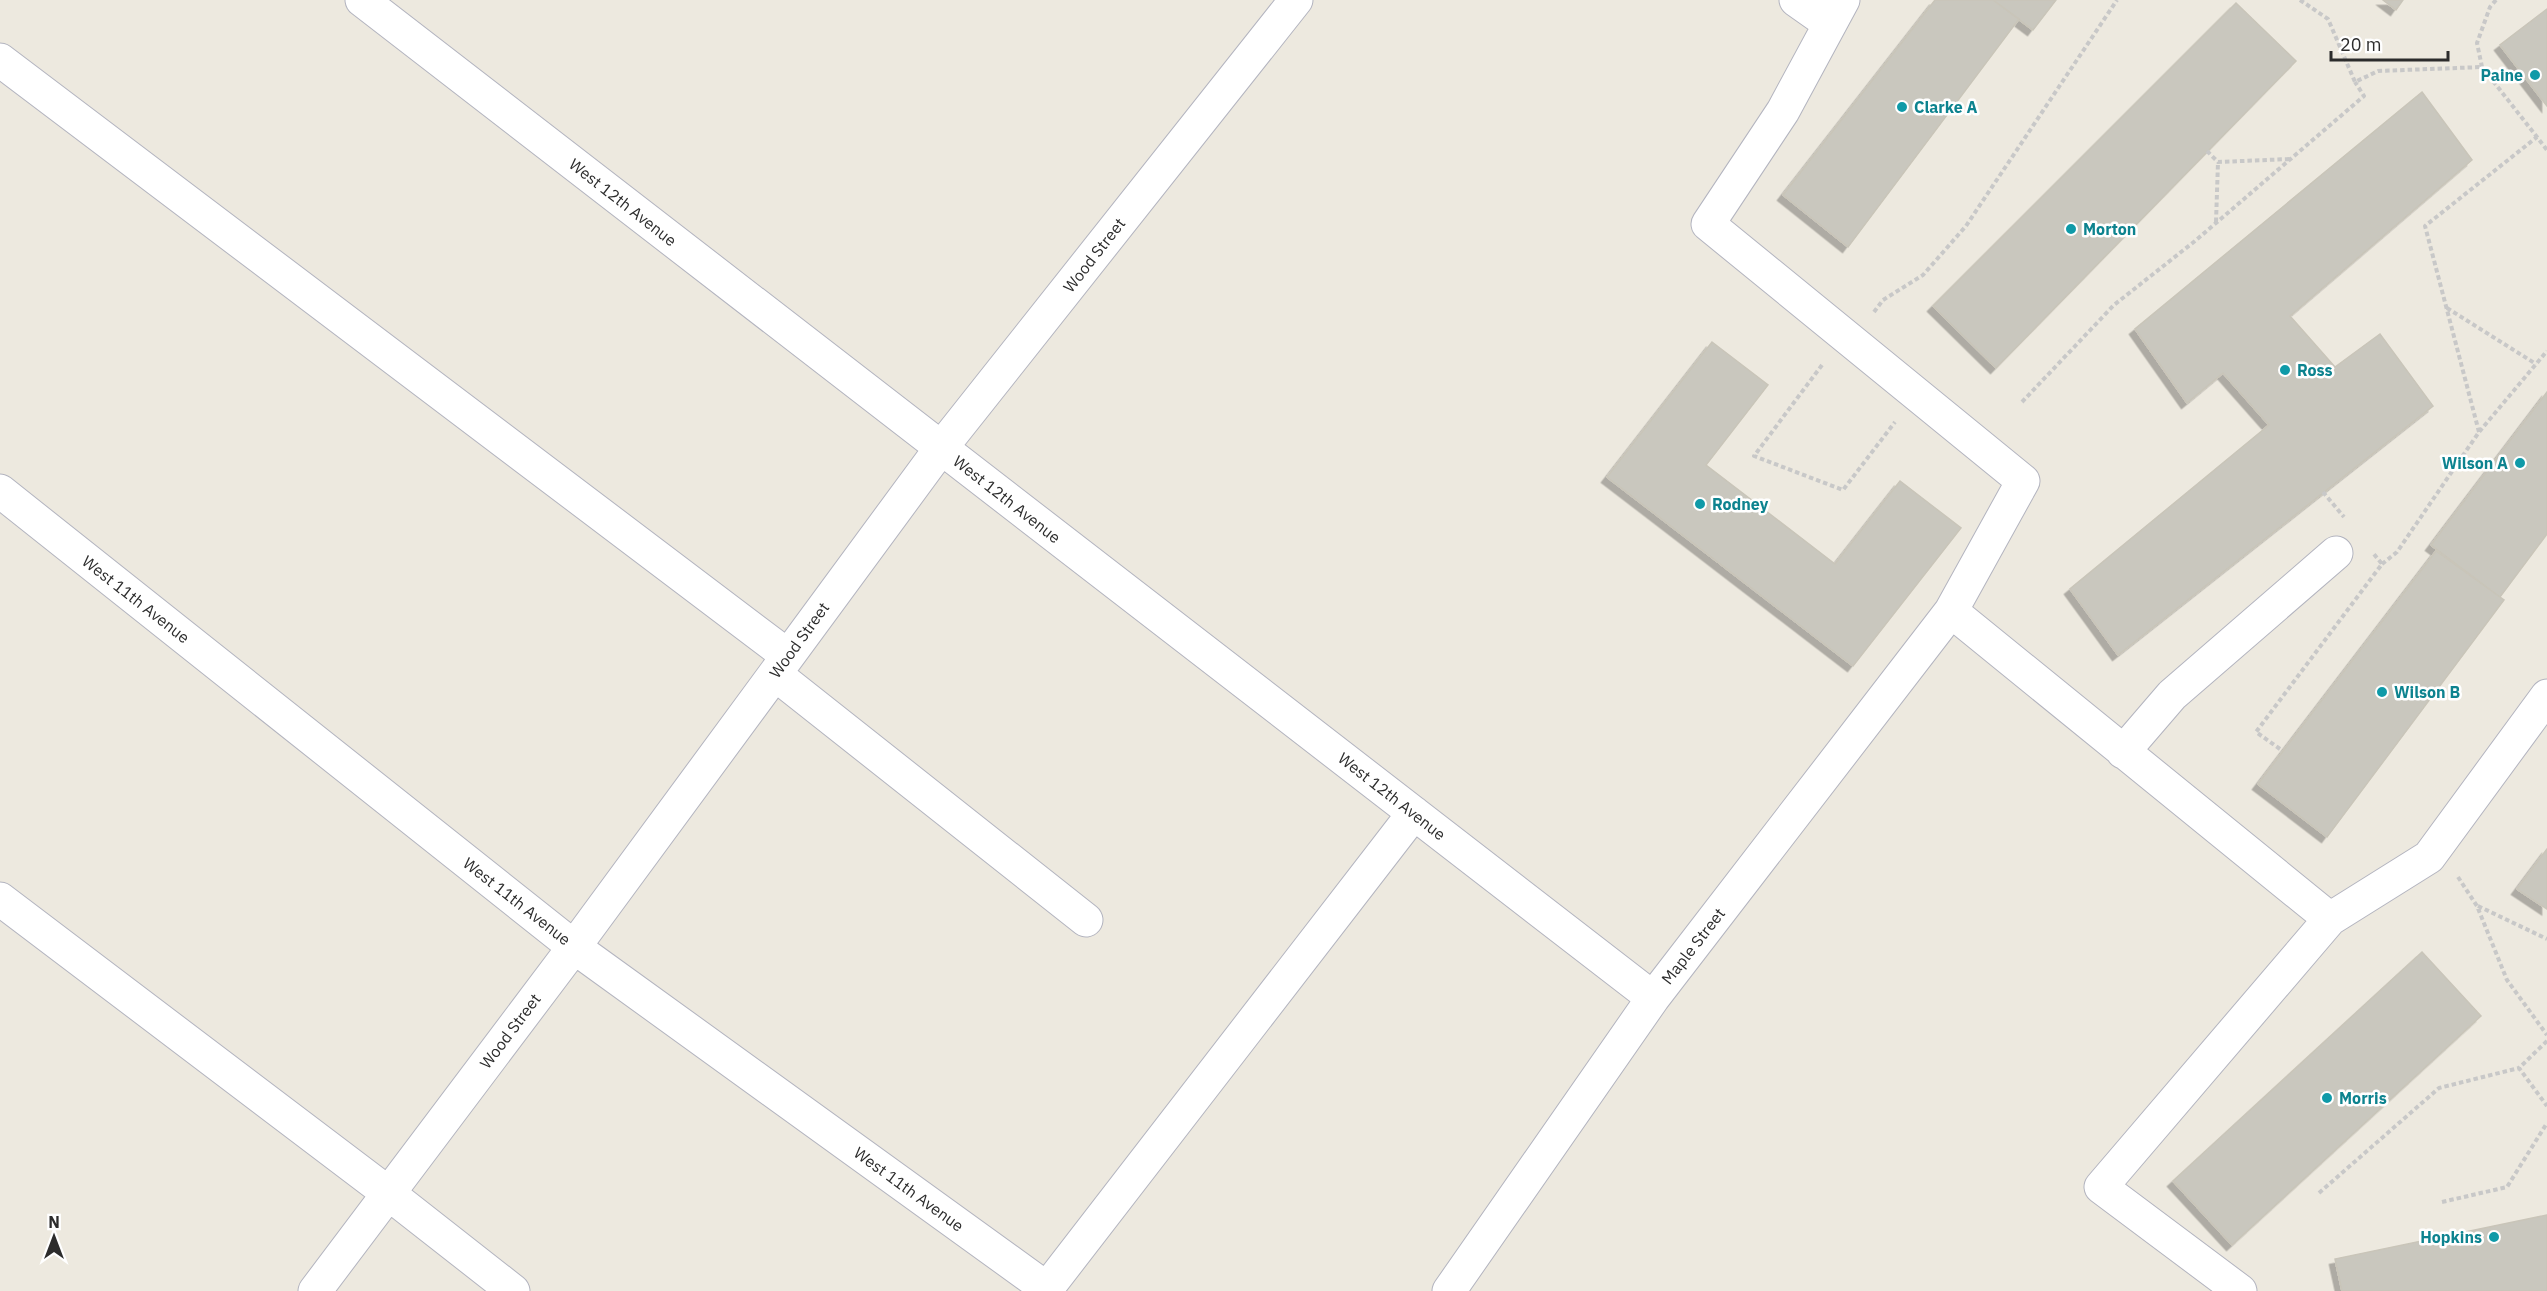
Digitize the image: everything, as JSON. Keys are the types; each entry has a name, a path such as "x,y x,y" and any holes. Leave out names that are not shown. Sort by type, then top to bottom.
{"street":[{"name":"West 12th Avenue","path":"362,0 1653,998"},
{"name":"Wood Street","path":"315,1291 574,947 941,448 1296,0"},
{"path":"1796,0 1837,12 1783,111 1708,224 1916,394"},
{"path":"0,60 781,665 1086,920"},
{"name":"Maple Street","path":"1449,1291 1653,998 1951,611 2023,481 1916,394"},
{"name":"West 11th Avenue","path":"0,491 574,947 1047,1290"},
{"path":"2123,752 2172,695 2352,549"},
{"path":"1951,611 2330,920"},
{"path":"2240,1291 2101,1187 2330,920 2429,857 2547,696"},
{"path":"1047,1290 1414,813"},
{"path":"0,899 388,1193 513,1291"}],"path":[{"path":"1916,394 1843,490 1754,456 1811,378 1883,300 1923,275 1966,226 2117,0"},
{"path":"2022,402 2114,305 2216,223 2364,96 2355,82 2328,19 2300,0"},
{"path":"2496,0 2490,7 2477,43 2482,67 2547,150"},
{"path":"2355,82 2378,70 2482,67"},
{"path":"2479,432 2425,226 2537,137"},
{"path":"2208,151 2218,162 2216,223"},
{"path":"2218,162 2290,159"},
{"path":"2446,307 2536,364"},
{"path":"2280,749 2256,732 2382,564 2397,552 2479,432 2547,351"},
{"path":"2323,492 2345,519"},
{"path":"2352,549 2382,564"},
{"path":"2469,894 2477,906 2507,980 2547,1035"},
{"path":"2477,906 2547,939"},
{"path":"2319,1193 2439,1088 2519,1068 2547,1041"},
{"path":"2519,1068 2547,1106"},
{"path":"2442,1202 2507,1187 2547,1123"},
{"path":"2542,1130 2547,1134"}],"building":[{"name":"Clarke A","path":"1935,0 1993,0 2019,19 1848,247 1783,195"},
{"path":"1993,0 2056,0 2033,30"},
{"path":"2383,0 2403,0 2396,10"},
{"name":"Morton","path":"2236,3 2296,61 1996,368 1933,306"},
{"name":"Paine","path":"2547,9 2547,106 2500,45"},
{"name":"Ross","path":"2422,92 2472,160 2290,316 2335,367 2380,334 2433,406 2118,655 2070,589 2269,425 2223,373 2187,403 2135,329"},
{"name":"Rodney","path":"1712,342 1768,385 1706,465 1835,564 1900,481 1961,528 1853,666 1607,477"},
{"name":"Wilson A","path":"2547,392 2547,534 2500,597 2431,545"},
{"name":"Wilson B","path":"2436,551 2504,600 2327,837 2258,784"},
{"path":"2547,849 2547,909 2517,889"},
{"name":"Morris","path":"2422,952 2481,1016 2232,1245 2173,1181"},
{"name":"Hopkins","path":"2547,1215 2547,1291 2342,1291 2335,1259"}],"place":[{"name":"Paine","path":"2535,75"},
{"name":"Clarke A","path":"1902,107"},
{"name":"Morton","path":"2071,229"},
{"name":"Ross","path":"2285,370"},
{"name":"Wilson A","path":"2520,463"},
{"name":"Rodney","path":"1700,504"},
{"name":"Wilson B","path":"2382,692"},
{"name":"Morris","path":"2327,1098"},
{"name":"Hopkins","path":"2494,1237"}]}
